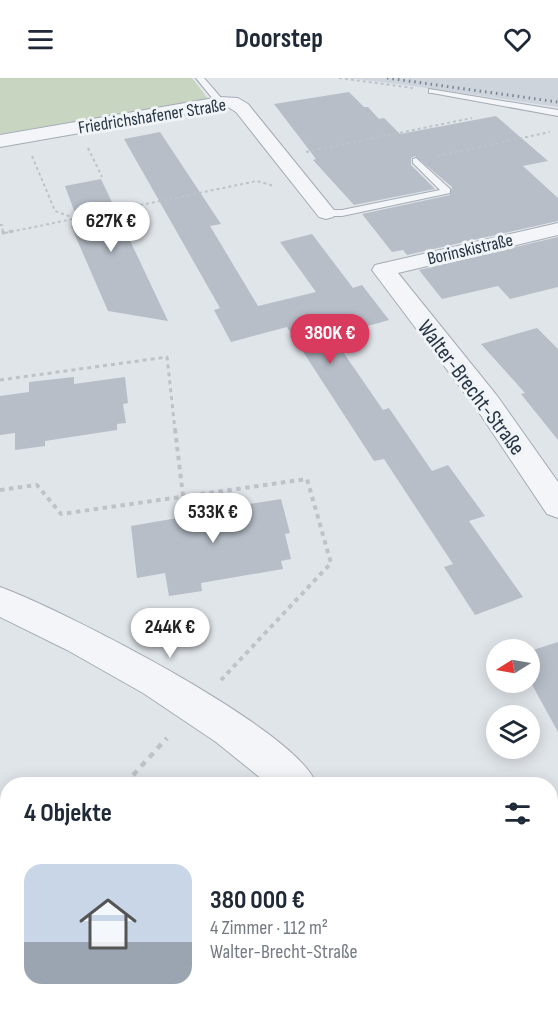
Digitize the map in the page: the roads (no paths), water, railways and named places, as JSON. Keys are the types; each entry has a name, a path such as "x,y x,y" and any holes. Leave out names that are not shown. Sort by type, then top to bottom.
{"street":[{"name":"Friedrichshafener Straße","path":"0,141 220,102 232,102 242,108 326,213"},
{"name":"Borinskistraße","path":"383,270 558,229"},
{"name":"Walter-Brecht-Straße","path":"383,270 488,404 558,506"},
{"path":"0,601 46,621 121,660 196,707 257,750 289,777"}],"lane":[{"path":"200,78 220,102"},
{"path":"432,91 558,113"},
{"path":"326,213 342,213 447,191 416,160"}],"railway":[{"path":"387,78 558,102"}]}
